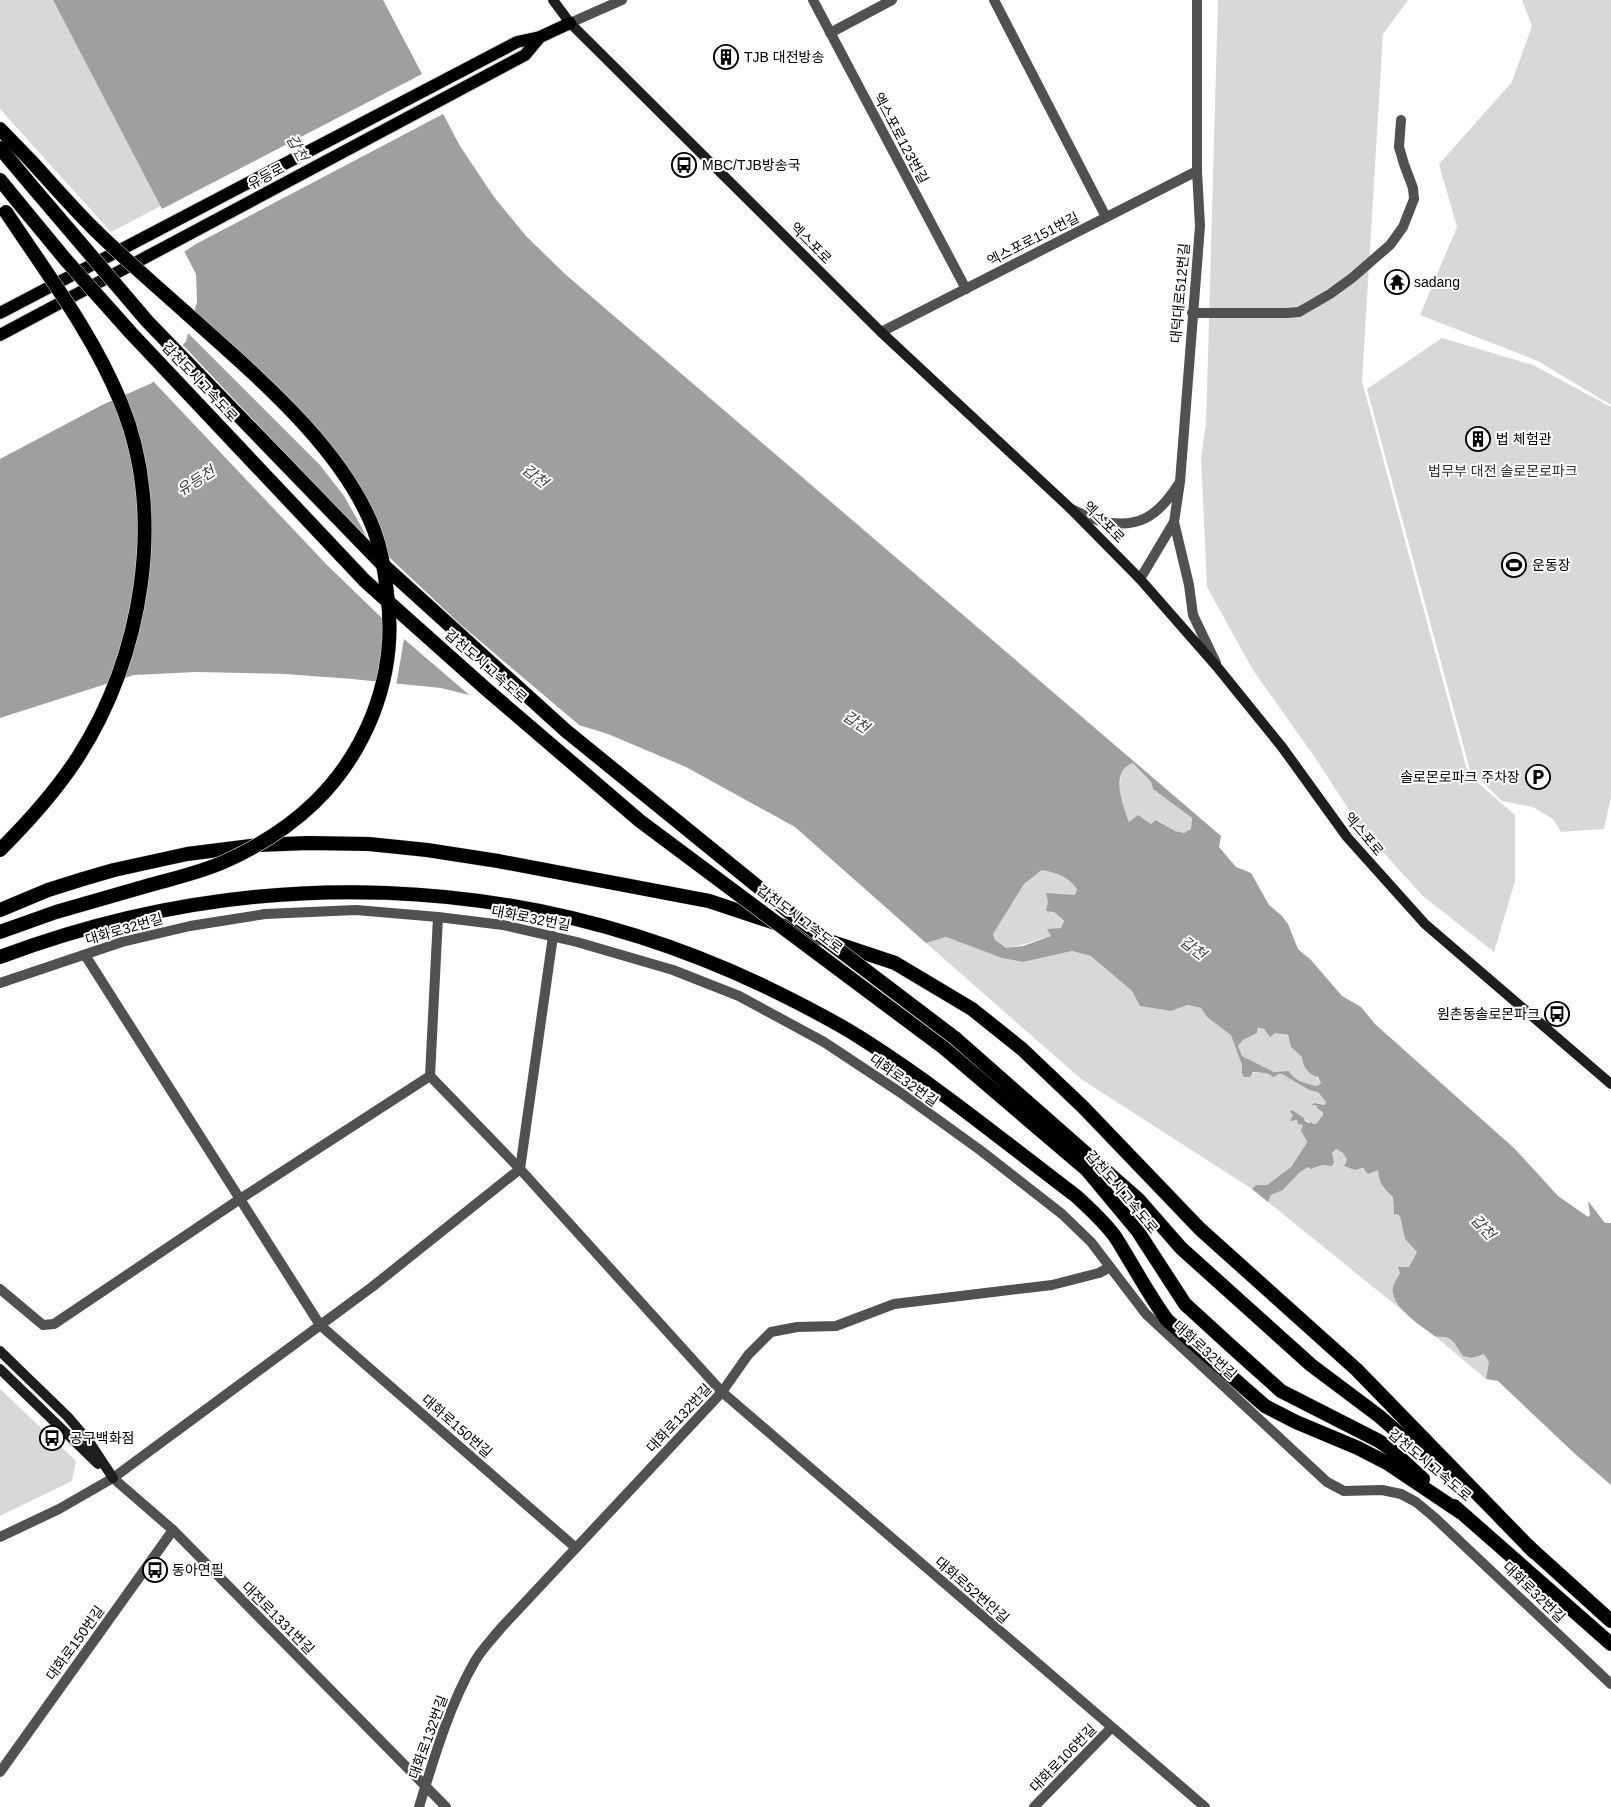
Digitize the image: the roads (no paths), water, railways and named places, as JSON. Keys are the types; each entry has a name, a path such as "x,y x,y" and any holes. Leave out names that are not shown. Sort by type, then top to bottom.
{"highway":[{"path":"0,129 92,226 251,372 325,448 360,500 374,531 385,573 390,616 390,639 386,671 378,701 366,730 356,750 332,784 319,800 295,821 248,850 217,864 56,912 0,932"},
{"name":"갑천도시고속도로","path":"0,148 146,321 382,564 565,730 789,912 955,1038 1132,1193 1182,1248 1311,1366 1380,1416 1610,1619"},
{"name":"갑천도시고속도로","path":"0,180 65,259 131,334 365,581 486,689 640,821 944,1048 1087,1170 1137,1230 1185,1304 1281,1391 1389,1448 1611,1644"},
{"path":"0,850 44,803 77,758 106,707 122,665 133,628 140,594 144,556 142,486 134,446 122,404 109,374 73,312 3,208"},
{"path":"0,910 48,890 91,876 187,854 217,849 268,845 308,843 369,844 427,850 498,861 709,901 895,963 972,1008 1022,1049 1083,1107 1200,1229 1357,1370 1534,1552"},
{"path":"0,957 92,926 145,913 236,898 281,893 327,892 379,892 435,896 507,905 627,932 682,951 739,974 799,1003 864,1040 932,1088 1076,1196 1095,1213 1115,1237 1155,1304 1167,1320 1265,1406 1387,1463 1460,1512"},
{"path":"1592,1628 1611,1653"}],"main road":[{"name":"엑스포로","path":"553,0 570,24 881,332 1071,509 1140,579 1218,668 1282,747 1347,837 1425,924 1611,1084"},
{"name":"유등로","path":"0,313 518,42 540,37 570,24"},
{"name":"유등로","path":"0,335 525,55 540,37"},
{"path":"0,1351 68,1417 90,1443 113,1478"},
{"path":"0,1369 113,1478"}],"street":[{"path":"570,24 622,0"},
{"name":"엑스포로123번길","path":"813,0 966,288"},
{"path":"830,33 892,0"},
{"path":"994,0 1106,217"},
{"name":"대덕대로512번길","path":"1140,579 1174,522 1180,482 1200,226 1197,171 1197,0"},
{"path":"1192,313 1300,312 1352,278 1390,245 1403,227 1414,199 1413,188 1399,147 1401,120"},
{"name":"엑스포로151번길","path":"881,332 1197,171"},
{"path":"1071,509 1100,521 1123,523 1142,521 1159,511 1180,482"},
{"path":"1174,522 1193,615 1218,668"},
{"name":"대화로32번길","path":"0,983 122,942 190,926 265,914 356,910 438,916 502,925 553,936 673,970 739,996 824,1042 901,1093 980,1150 1062,1214 1091,1242 1146,1314 1327,1482 1344,1491 1382,1490 1401,1494 1416,1502 1506,1583 1611,1684"},
{"path":"0,1289 43,1325 54,1324 240,1199 430,1076 438,916"},
{"path":"0,1537 59,1509 113,1478 372,1287 520,1169 553,936"},
{"name":"대화로150번길","path":"85,955 320,1325 576,1548"},
{"name":"대화로52번안길","path":"430,1076 520,1169 722,1392 1205,1807"},
{"name":"대화로132번길","path":"419,1807 460,1688 476,1659 501,1628 722,1392 748,1355 771,1332 798,1327 836,1326 894,1304 935,1298 1007,1292 1052,1285 1099,1274 1110,1267"},
{"name":"대전로1331번길","path":"113,1478 173,1530 446,1807"},
{"name":"대화로150번길","path":"0,1772 173,1530"},
{"name":"대화로106번길","path":"1034,1807 1111,1728"}],"water":[{"path":"53,0 383,0 460,146 494,197 526,236 565,274 1221,836 1219,847 1236,867 1251,873 1269,905 1288,924 1298,949 1311,960 1342,996 1361,1007 1375,1024 1515,1149 1558,1196 1588,1217 1590,1215 1588,1201 1605,1223 1611,1223 1611,1485 1574,1453 1498,1381 1486,1379 1489,1362 1484,1354 1472,1358 1463,1356 1450,1339 1436,1337 1401,1309 1393,1294 1393,1287 1400,1273 1398,1267 1409,1267 1417,1252 1405,1239 1400,1216 1394,1215 1393,1197 1382,1185 1378,1170 1368,1174 1363,1168 1355,1170 1344,1166 1347,1160 1343,1153 1336,1149 1332,1153 1334,1162 1332,1166 1323,1165 1311,1169 1308,1167 1300,1172 1283,1190 1271,1195 1268,1202 1252,1189 1256,1185 1267,1185 1291,1167 1306,1144 1307,1141 1301,1131 1303,1125 1298,1124 1297,1120 1290,1121 1293,1115 1290,1112 1292,1110 1304,1118 1305,1121 1316,1124 1323,1115 1323,1112 1316,1105 1312,1105 1314,1103 1325,1105 1326,1102 1318,1092 1309,1090 1282,1074 1274,1077 1265,1073 1253,1072 1250,1077 1244,1077 1242,1065 1231,1035 1207,1017 1201,1008 1188,1005 1171,1011 1140,1006 1132,991 1091,956 1072,951 1023,962 1002,958 946,937 926,943 795,827 686,767 608,734 530,710 441,688 285,674 196,672 134,675 0,718 0,459 102,405 152,383 186,341 197,302 196,274","holes":["1133,763 1151,782 1153,789 1192,818 1191,829 1184,833 1175,831 1156,820 1151,824 1138,815 1129,822 1121,798 1120,781 1121,773","1042,870 1061,876 1077,889 1075,895 1046,893 1048,902 1046,911 1054,912 1064,921 1061,928 1047,929 1051,936 1023,946 1006,948 995,940 993,934 1024,884","1258,1028 1264,1029 1270,1037 1275,1033 1288,1035 1291,1047 1302,1057 1307,1070 1318,1077 1321,1083 1317,1086 1305,1083 1297,1080 1289,1071 1274,1072 1242,1056 1238,1046 1243,1040 1257,1033"]}],"place":[{"name":"TJB 대전방송","path":"726,57"},
{"name":"MBC/TJB방송국","path":"684,165"},
{"name":"sadang","path":"1397,282"},
{"name":"법 체험관","path":"1478,439"},
{"name":"운동장","path":"1514,565"},
{"name":"솔로몬로파크 주차장","path":"1538,777"},
{"name":"원촌동솔로몬파크","path":"1557,1014"},
{"name":"공구백화점","path":"52,1438"},
{"name":"동아연필","path":"155,1570"}],"water label":[{"name":"갑천","path":"297,148"},
{"name":"갑천","path":"535,476"},
{"name":"유등천","path":"196,481"},
{"name":"갑천","path":"856,722"},
{"name":"갑천","path":"1193,948"},
{"name":"갑천","path":"1483,1227"}],"park label":[{"name":"법무부 대전 솔로몬로파크","path":"1503,471"}]}
